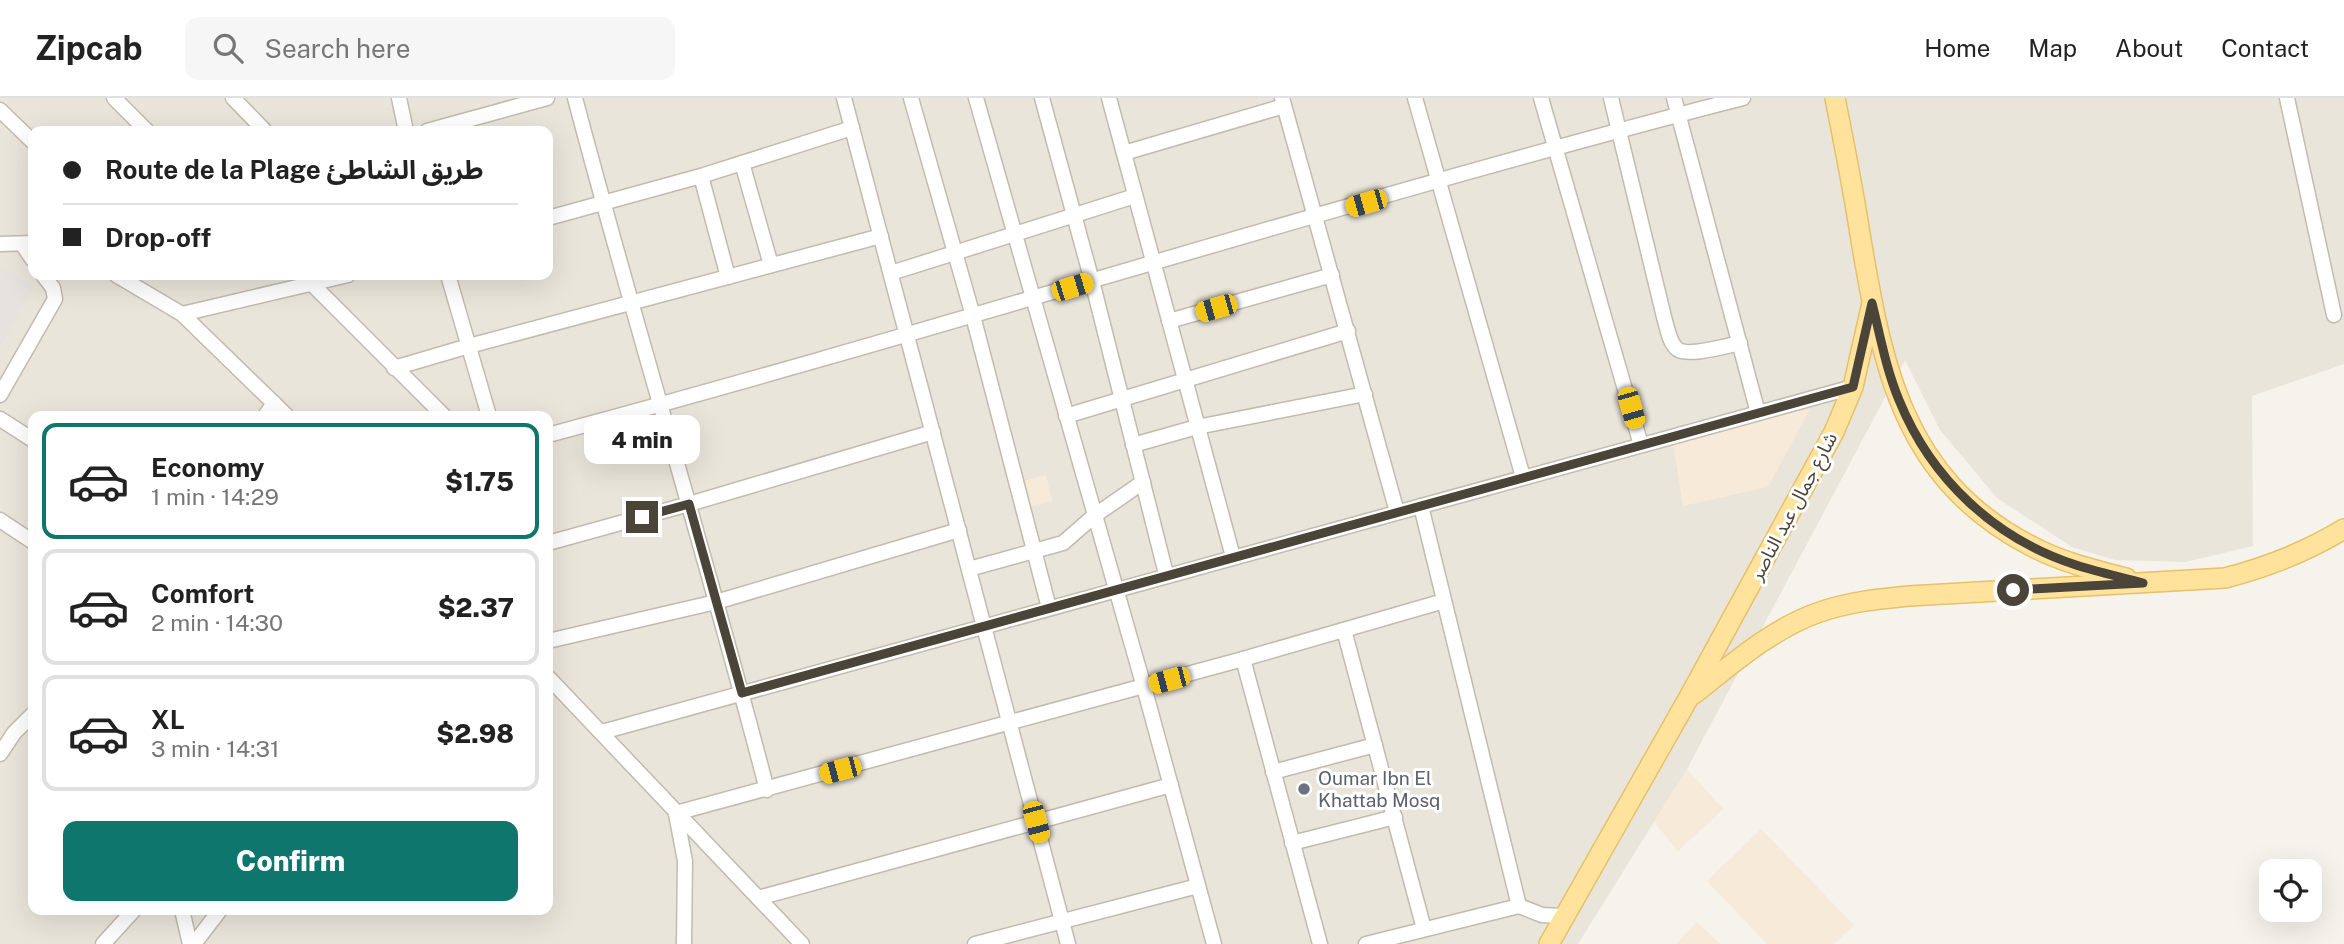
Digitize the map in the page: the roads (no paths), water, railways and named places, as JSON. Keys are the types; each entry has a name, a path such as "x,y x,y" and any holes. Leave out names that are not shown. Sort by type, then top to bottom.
{"main road":[{"name":"شارع جمال عبد الناصر","path":"1835,98 1872,303 1887,367 1898,400 1928,457 1957,491 1986,517 2032,546 2076,565 2143,583"},
{"name":"شارع جمال عبد الناصر","path":"1549,944 1821,457 1853,387 1872,303"},
{"path":"1688,699 1771,636 1815,613 1856,602 1909,596 2225,578 2267,567 2314,547 2344,529"}],"street":[{"path":"114,98 141,126"},
{"path":"233,98 260,126"},
{"path":"399,98 406,126"},
{"path":"445,126 547,98"},
{"path":"575,98 767,790"},
{"path":"844,98 1068,944"},
{"path":"911,98 973,316 1049,608"},
{"path":"976,98 1144,687 1214,944"},
{"path":"1041,98 1092,281 1166,574"},
{"path":"1109,98 1233,557"},
{"path":"1416,98 1523,477"},
{"path":"1541,98 1641,445"},
{"path":"1611,98 1673,345 1678,351 1686,353 1740,344"},
{"path":"1674,98 1758,413"},
{"path":"553,434 908,336 1153,263 1743,98"},
{"path":"2287,98 2334,315"},
{"path":"1124,153 1283,102 1397,512"},
{"path":"0,110 28,137"},
{"path":"553,217 701,176 852,128"},
{"path":"742,163 771,265"},
{"path":"701,176 728,277"},
{"path":"891,273 1135,196"},
{"path":"394,368 881,236"},
{"path":"0,244 28,244"},
{"path":"1169,321 1332,275"},
{"path":"0,395 55,299 46,280"},
{"path":"125,280 183,314 282,411"},
{"path":"183,314 328,280"},
{"path":"449,280 488,411"},
{"path":"312,284 439,411"},
{"path":"1066,416 1348,331"},
{"path":"602,732 1166,574 1853,387"},
{"path":"1133,445 1197,426 1365,394"},
{"path":"268,411 274,403"},
{"path":"0,419 28,437"},
{"path":"553,542 933,432"},
{"path":"969,569 1063,542 1094,516 1143,482"},
{"path":"1421,506 1519,906"},
{"path":"0,520 28,539"},
{"path":"553,639 716,602 958,530"},
{"path":"676,813 1010,724 1444,601"},
{"path":"1344,630 1424,929"},
{"path":"1243,659 1320,944"},
{"path":"553,682 758,898 795,941"},
{"path":"0,754 14,733 28,719"},
{"path":"1273,772 1375,745"},
{"path":"758,898 1171,785"},
{"path":"676,813 685,861 684,944"},
{"path":"1292,843 1395,817"},
{"path":"975,944 1198,886"},
{"path":"1366,944 1389,941 1424,929 1519,906 1542,915 1563,916"},
{"path":"103,944 129,915"},
{"path":"183,915 192,944"},
{"path":"192,944 216,915"}],"place":[{"name":"Oumar Ibn El Khattab Mosq","path":"1304,789"}]}
